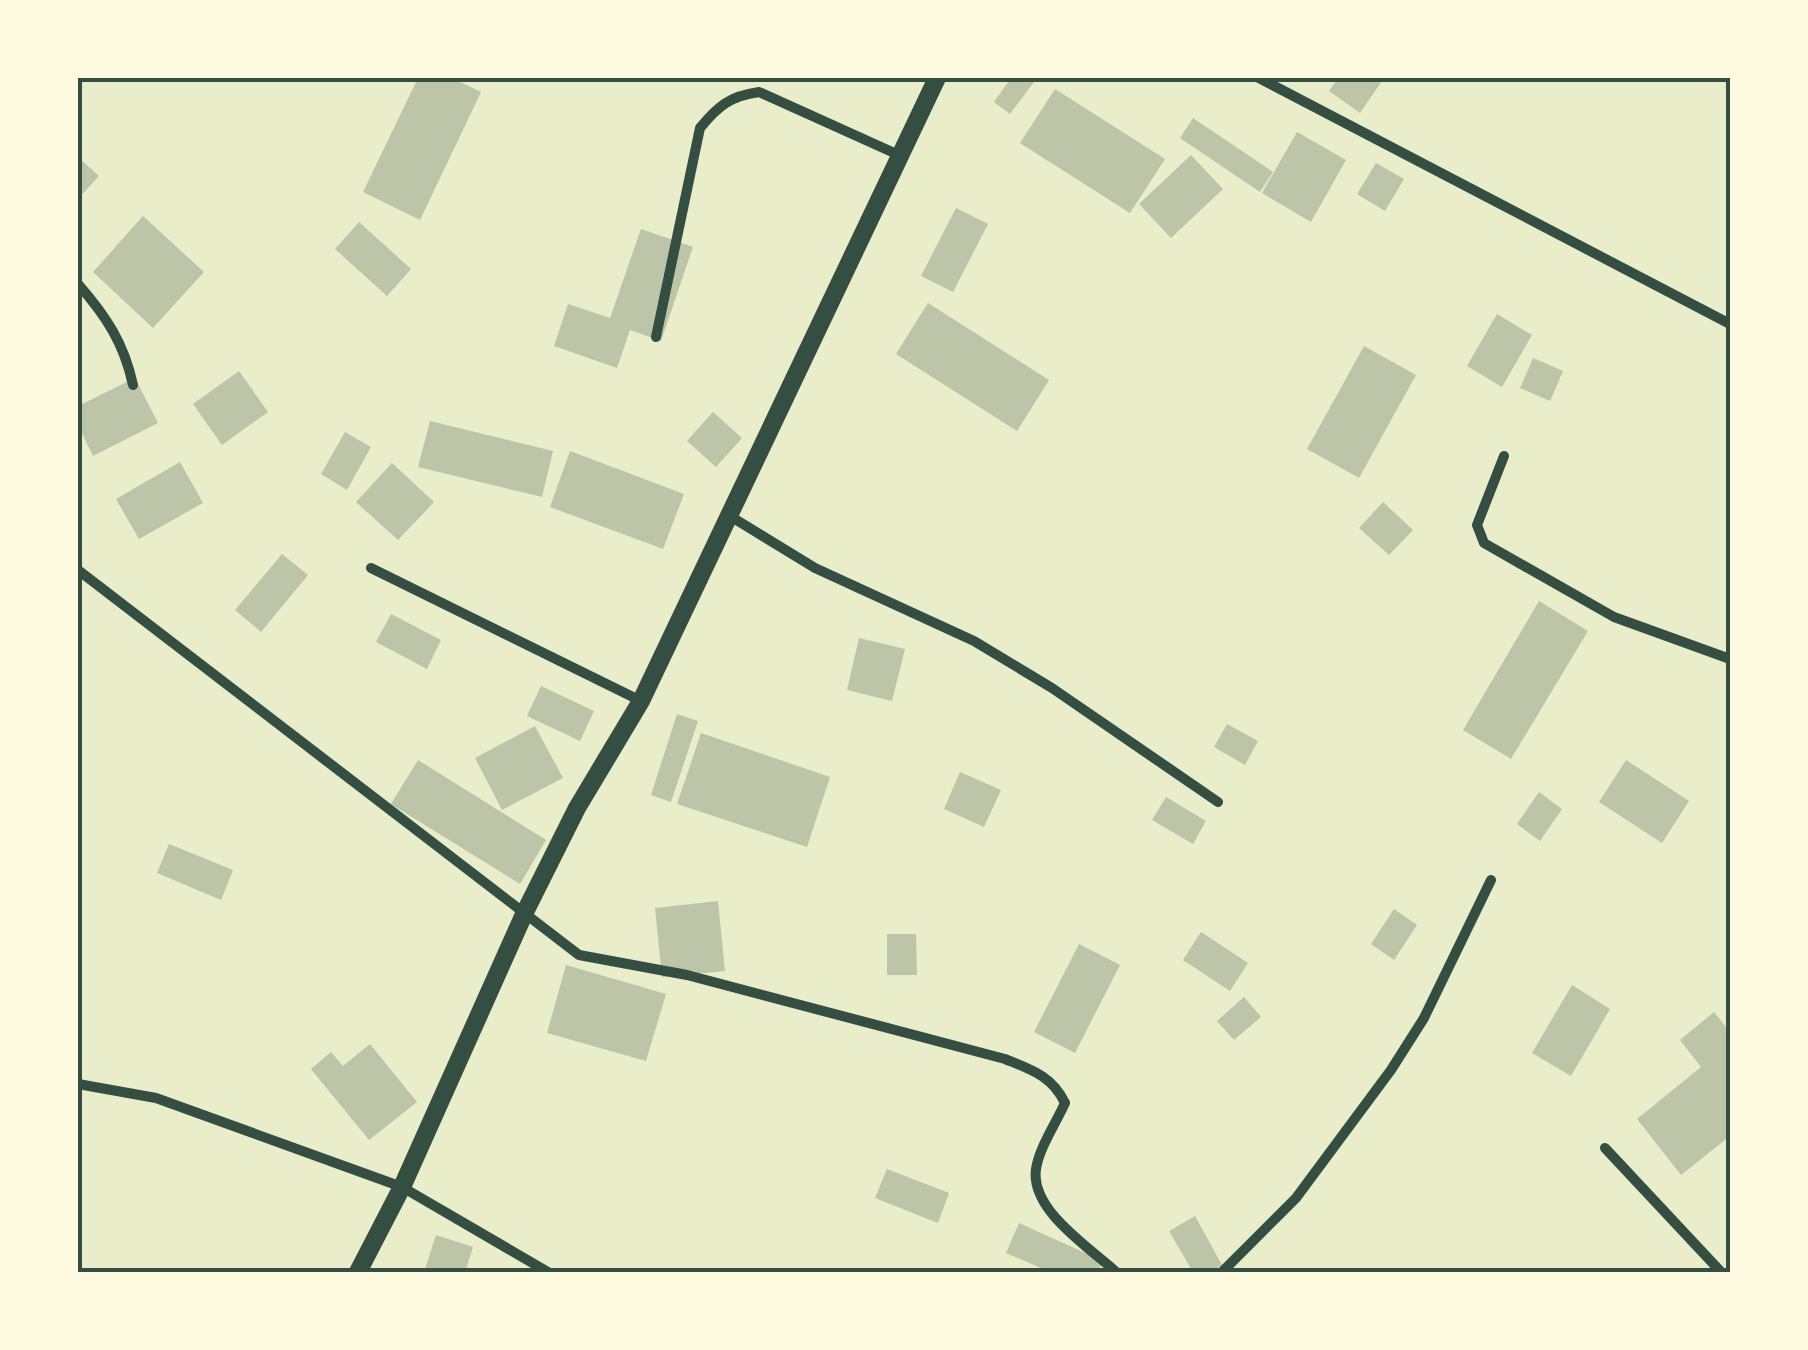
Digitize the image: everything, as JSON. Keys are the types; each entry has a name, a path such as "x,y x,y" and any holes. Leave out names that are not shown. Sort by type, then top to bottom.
{"street":[{"path":"358,1272 402,1187 526,912 577,808 640,700 937,78"},
{"path":"1259,78 1730,324"},
{"path":"656,336 700,128 718,107 735,95 759,92 902,156"},
{"path":"78,284 125,348 133,384"},
{"path":"1504,456 1477,524 1484,543 1496,554 1614,617 1730,659"},
{"path":"730,516 815,568 974,641 1052,688 1218,802"},
{"path":"370,568 640,700"},
{"path":"78,570 363,793 579,955 687,974 1006,1059 1040,1073 1056,1085 1065,1103 1036,1169 1039,1196 1050,1215 1116,1272"},
{"path":"1226,1272 1296,1198 1391,1070 1424,1018 1491,880"},
{"path":"78,1084 156,1098 402,1187 548,1272"},
{"path":"1604,1148 1721,1272"}],"building":[{"path":"418,78 452,78 481,92 420,220 363,192"},
{"path":"1011,78 1034,82 1010,114 994,102"},
{"path":"1338,78 1384,78 1360,113 1329,91"},
{"path":"1055,89 1165,159 1130,213 1020,143"},
{"path":"1193,118 1273,172 1260,192 1180,138"},
{"path":"1297,132 1346,160 1311,222 1262,193"},
{"path":"1191,155 1223,189 1171,238 1139,204"},
{"path":"78,157 99,176 78,199"},
{"path":"1376,163 1404,179 1385,211 1357,194"},
{"path":"956,208 988,224 953,292 921,276"},
{"path":"143,216 204,272 153,328 93,272"},
{"path":"359,222 411,269 387,296 335,249"},
{"path":"641,229 693,247 661,341 630,330 617,368 554,346 568,304 610,318"},
{"path":"928,303 1049,380 1017,431 896,354"},
{"path":"1497,314 1532,335 1502,387 1467,366"},
{"path":"1364,346 1416,375 1359,478 1307,449"},
{"path":"1533,358 1563,371 1550,401 1520,388"},
{"path":"239,371 268,412 222,445 193,404"},
{"path":"135,378 158,423 93,456 78,425 78,406"},
{"path":"713,412 742,438 716,467 687,441"},
{"path":"430,421 553,451 542,497 418,467"},
{"path":"345,432 371,447 347,490 321,474"},
{"path":"570,451 684,494 663,549 550,507"},
{"path":"180,462 203,503 139,539 116,499"},
{"path":"392,463 434,502 398,540 356,502"},
{"path":"1383,502 1413,530 1389,555 1359,528"},
{"path":"282,554 308,575 261,632 235,610"},
{"path":"1539,601 1588,631 1511,759 1463,730"},
{"path":"391,614 441,640 427,669 376,642"},
{"path":"859,638 905,649 892,701 847,690"},
{"path":"541,686 594,711 580,741 527,716"},
{"path":"677,714 698,721 671,802 651,795"},
{"path":"1227,724 1258,741 1245,765 1214,747"},
{"path":"535,726 563,778 502,810 475,758"},
{"path":"701,733 830,777 807,847 677,804"},
{"path":"418,760 546,840 520,884 391,804"},
{"path":"1626,760 1689,801 1662,843 1599,802"},
{"path":"960,772 1001,790 984,827 944,809"},
{"path":"1539,792 1562,809 1540,841 1517,824"},
{"path":"1166,797 1206,821 1193,844 1152,820"},
{"path":"169,844 233,870 221,900 157,873"},
{"path":"718,901 725,971 662,977 655,908"},
{"path":"1394,909 1417,925 1394,960 1371,944"},
{"path":"1201,932 1248,963 1230,991 1183,960"},
{"path":"887,934 916,934 917,975 887,975"},
{"path":"1079,944 1120,965 1075,1053 1034,1032"},
{"path":"566,965 666,994 646,1061 547,1033"},
{"path":"1572,985 1610,1009 1571,1076 1532,1053"},
{"path":"1244,997 1261,1017 1234,1040 1217,1021"},
{"path":"1714,1012 1730,1032 1730,1136 1681,1175 1637,1119 1701,1067 1680,1040"},
{"path":"370,1044 417,1102 369,1140 311,1069 331,1052 343,1066"},
{"path":"887,1169 949,1193 938,1223 875,1198"},
{"path":"1195,1216 1222,1265 1209,1272 1193,1272 1169,1231"},
{"path":"1019,1223 1103,1261 1098,1272 1050,1272 1006,1253"},
{"path":"436,1235 473,1247 465,1272 424,1272"}]}
